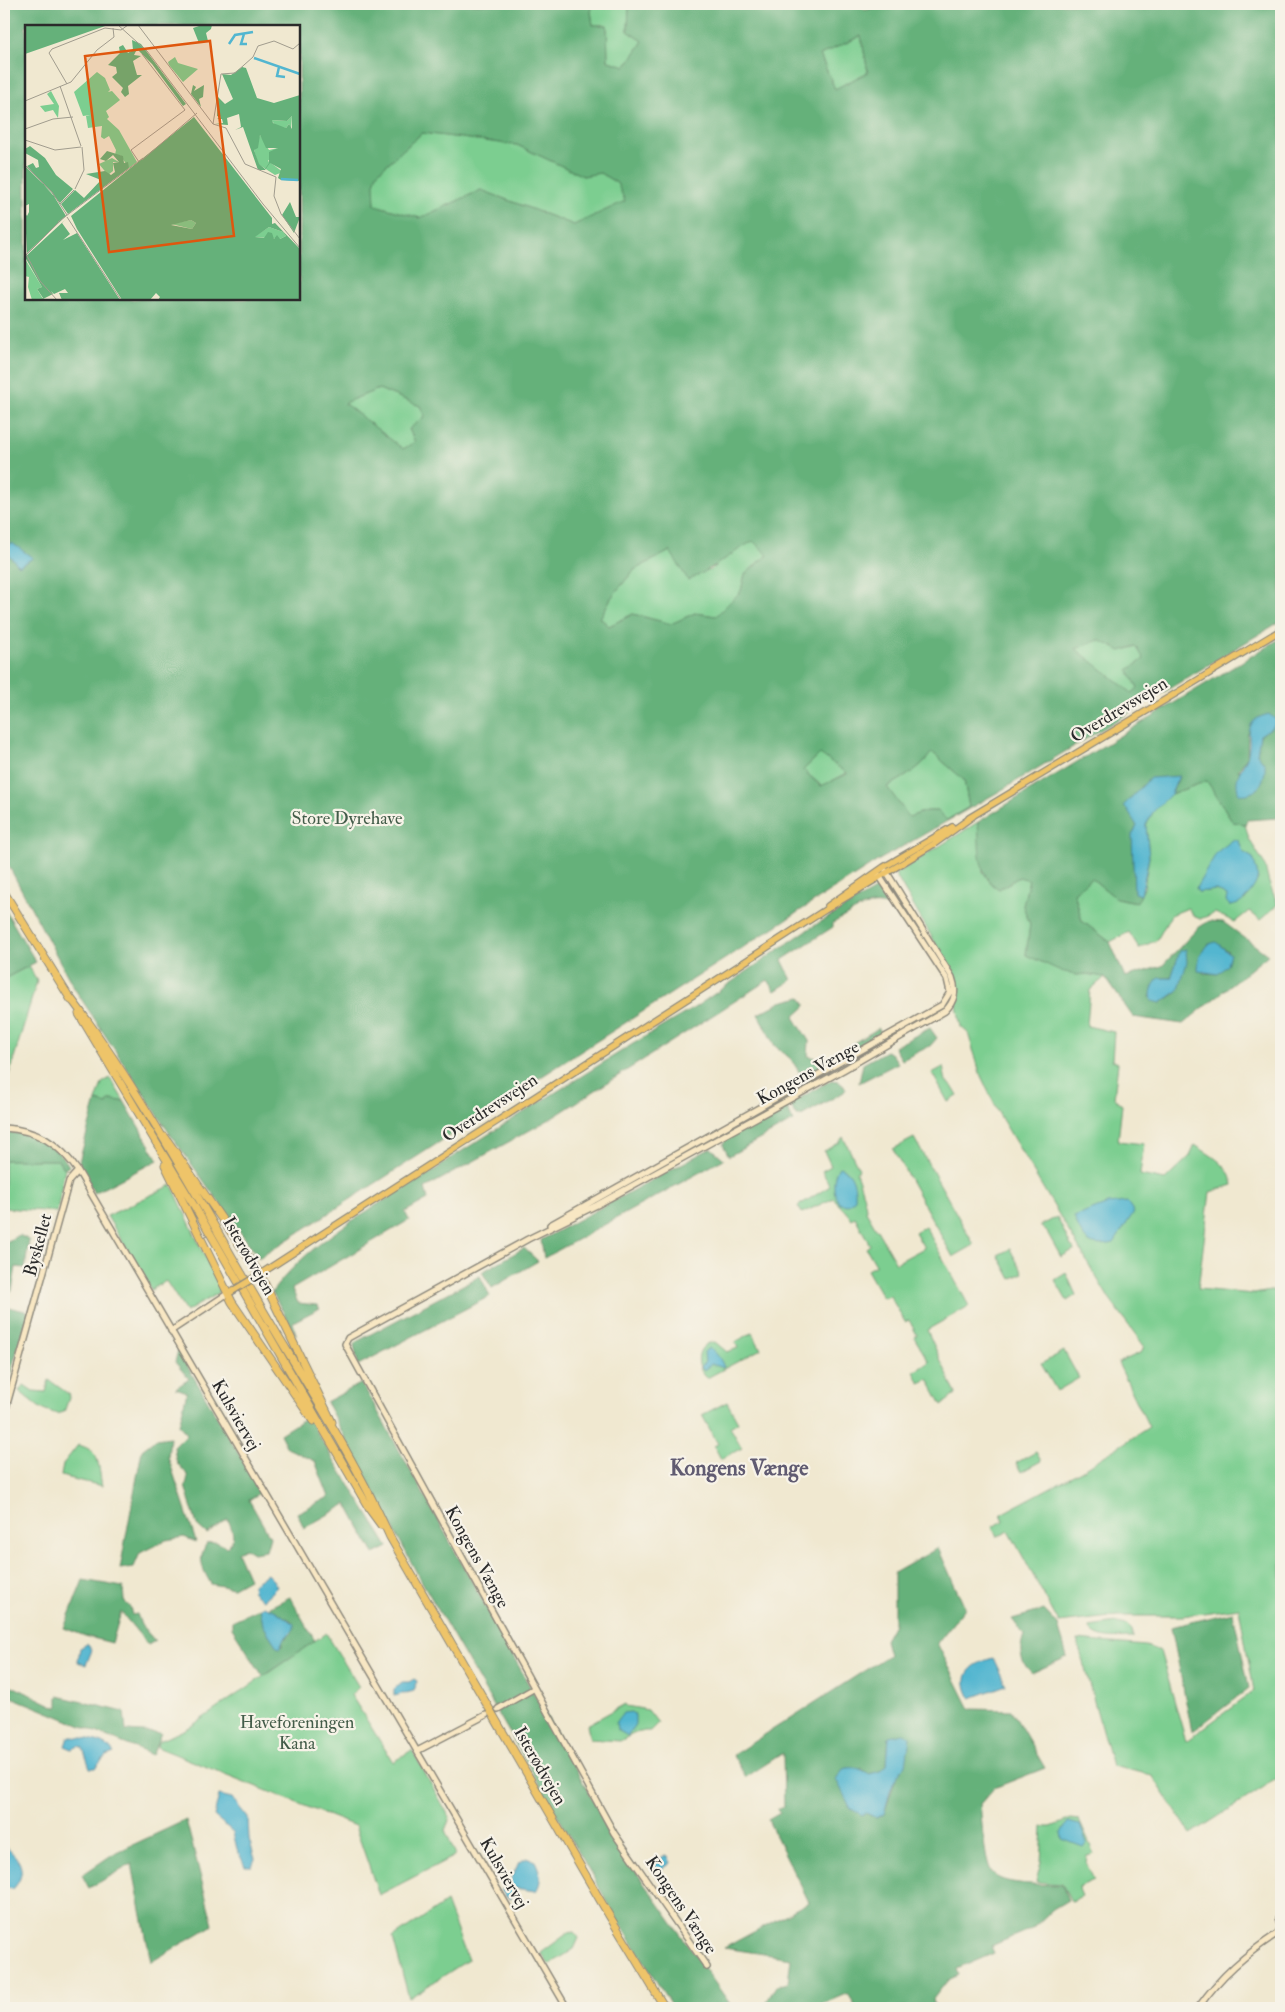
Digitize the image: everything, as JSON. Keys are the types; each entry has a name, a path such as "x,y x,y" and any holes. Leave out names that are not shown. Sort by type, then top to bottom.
{"highway":[{"name":"Isterødvejen","path":"4,892 155,1127 343,1448 377,1509 390,1537 611,1920 665,2008"},
{"name":"Isterødvejen","path":"70,997 83,1023 163,1154 370,1510 390,1537"},
{"path":"155,1127 168,1140 259,1275 323,1402 343,1448"},
{"path":"163,1154 166,1169 229,1293 319,1431 334,1447"}],"main road":[{"name":"Overdrevsvejen","path":"229,1293 824,910 888,873 973,816 1281,630"},
{"name":"Overdrevsvejen","path":"824,910 876,871 930,838 973,816"}],"street":[{"name":"Kongens Vænge","path":"535,1235 597,1205 844,1070 933,1019 951,1005 955,992 952,977 884,867"},
{"name":"Kongens Vænge","path":"707,1967 614,1833 533,1689 345,1344 348,1338 535,1235 633,1177 942,1005 950,992 947,979 876,871"},
{"name":"Kulsviervej","path":"4,1128 28,1131 51,1141 67,1155 78,1171 567,2008"},
{"name":"Byskellet","path":"4,1415 69,1181 78,1171"},
{"name":"Overdrevsvejen","path":"171,1331 229,1293"},
{"path":"498,1709 533,1689"},
{"path":"417,1751 486,1715"},
{"path":"1198,2008 1227,1972 1246,1955 1278,1933 1281,1927 1278,1920 1281,1914"}],"green space":[{"name":"Store Dyrehave","path":"4,4 590,4 593,25 607,25 608,61 626,66 643,41 628,31 629,4 859,4 865,10 891,4 1281,4 1281,621 1000,791 879,860 259,1258 172,1137 74,988 4,857 4,550 19,566 12,543 4,548 4,545 10,541 4,537","holes":["861,36 868,72 835,89 820,55","422,133 517,145 583,176 600,173 617,183 625,201 574,225 481,190 420,218 375,205 374,184 377,173","379,389 420,406 425,416 409,429 415,442 403,449 344,403","753,541 768,555 745,574 741,591 716,616 695,613 671,624 633,614 609,626 600,618 611,598 634,570 670,551 688,580 705,572","1099,640 1121,651 1136,646 1144,659 1128,670 1138,688 1132,693 1076,649","932,752 964,780 969,807 947,820 938,811 926,811 909,817 887,787 917,768","820,754 847,774 821,786 803,770"]},
{"path":"590,4 629,4 628,31 643,41 626,66 608,61 607,25 593,25"},
{"path":"861,36 868,72 835,89 820,55"},
{"path":"422,133 517,145 583,176 600,173 617,183 626,201 574,225 481,190 420,218 375,205 373,184 377,173"},
{"path":"379,389 420,406 426,416 409,429 415,442 403,449 343,403"},
{"path":"753,540 769,554 745,574 741,591 716,616 695,613 671,624 633,614 609,626 600,618 611,598 634,570 670,551 710,571 725,556"},
{"path":"1281,638 1281,735 1275,741 1281,747 1281,816 1278,818 1247,820 1245,824 1233,822 1207,781 1171,794 1179,777 1146,784 1141,786 1132,815 1137,826 1133,839 1134,892 1141,895 1137,902 1116,898 1091,878 1074,893 1082,921 1110,942 1125,977 1162,966 1198,928 1209,921 1223,922 1268,955 1183,1024 1133,1017 1105,977 1086,974 1076,975 1061,971 1026,955 1030,924 1023,906 1029,880 1019,877 999,889 992,884 986,877 983,869 979,850 978,822","holes":["1274,726 1260,735 1257,754 1259,759 1238,771 1247,757 1248,733","1216,943 1228,951 1227,965 1218,974 1203,973 1203,949 1209,944","1177,960 1176,993 1161,1003 1150,997 1159,978 1171,978"]},
{"path":"1099,639 1121,649 1136,646 1145,659 1139,688 1132,693 1075,649"},
{"path":"932,752 964,780 969,807 947,820 938,811 926,811 909,817 887,787 917,768"},
{"path":"821,753 847,773 822,786 803,770"},
{"path":"1207,781 1233,822 1245,824 1249,839 1264,863 1269,883 1278,905 1260,920 1249,911 1235,922 1215,913 1200,919 1193,916 1188,908 1171,915 1157,940 1139,948 1129,932 1110,942 1082,921 1074,893 1091,878 1116,898 1137,902 1144,888 1149,857 1146,825 1153,812 1171,794","holes":["1239,842 1243,852 1253,858 1258,879 1245,900 1228,896 1216,890 1198,892 1203,876 1220,858"]},
{"path":"978,822 983,872 999,889 1019,877 1029,879 1023,906 1030,924 1026,955 1076,975 1086,974 1105,977 1090,990 1087,1026 1114,1032 1112,1060 1118,1063 1114,1098 1122,1105 1118,1141 1144,1144 1140,1175 1165,1180 1190,1156 1195,1145 1219,1161 1228,1171 1233,1185 1210,1192 1198,1289 1254,1294 1281,1289 1281,1776 1191,1834 1152,1775 1112,1766 1077,1640 1146,1646 1160,1651 1186,1741 1254,1691 1239,1608 1182,1616 1118,1616 1059,1623 1009,1531 997,1537 992,1527 1004,1521 1001,1514 1081,1471 1149,1427 1118,1363 1142,1352 1144,1346 1110,1300 1000,1116 981,1076 968,1033 961,1027 957,1006 958,982 895,874"},
{"path":"878,888 889,907 874,905 860,908 833,923 833,927 782,960 792,980 775,991 768,980 552,1118 425,1188 428,1199 405,1212 409,1220 292,1289 298,1303 317,1305 320,1308 293,1322 296,1335 272,1292 285,1276 314,1248 347,1224 429,1174 446,1161 636,1042 694,1008 807,930"},
{"path":"4,908 36,962 4,979"},
{"path":"29,966 37,981 4,1091 4,979"},
{"path":"801,997 806,1006 794,1017 809,1041 808,1056 825,1060 879,1028 881,1033 803,1078 791,1059 775,1046 758,1014 781,1002"},
{"path":"930,1028 937,1038 930,1046 902,1060 894,1047"},
{"path":"886,1051 892,1054 898,1063 859,1083 863,1064"},
{"path":"943,1067 946,1081 952,1086 958,1096 948,1102 932,1073"},
{"path":"110,1078 124,1101 109,1100 107,1104 96,1101 102,1083"},
{"path":"831,1080 838,1081 846,1088 844,1092 801,1116 796,1116 790,1104"},
{"path":"109,1100 124,1101 158,1160 94,1193 78,1165 96,1101 107,1104"},
{"path":"786,1105 793,1121 729,1156 723,1145 728,1135"},
{"path":"4,1132 24,1134 41,1140 57,1151 69,1166 65,1169 58,1160 4,1160"},
{"path":"843,1137 859,1169 856,1173 866,1211 896,1263 924,1248 915,1232 925,1226 969,1306 927,1330 956,1394 942,1405 928,1379 920,1383 914,1372 929,1362 914,1337 917,1335 909,1320 905,1322 890,1296 883,1298 867,1270 876,1265 866,1248 870,1245 855,1217 851,1219 834,1198 802,1213 798,1206 830,1186 822,1171 831,1166 824,1151 839,1143"},
{"path":"914,1138 974,1245 953,1257 893,1149"},
{"path":"711,1148 724,1159 544,1258 541,1240"},
{"path":"4,1160 58,1160 65,1169 57,1212 4,1208"},
{"path":"172,1185 220,1289 218,1293 186,1312 166,1281 151,1290 107,1216"},
{"path":"1057,1217 1071,1246 1075,1249 1061,1257 1047,1232 1040,1226"},
{"path":"19,1235 29,1240 25,1268 16,1267 12,1291 4,1291 4,1243"},
{"path":"524,1248 538,1261 492,1288 482,1272"},
{"path":"1010,1249 1023,1273 1011,1279 998,1255"},
{"path":"1066,1273 1076,1295 1067,1301 1055,1280"},
{"path":"480,1276 490,1296 358,1365 354,1345 356,1342"},
{"path":"4,1306 29,1312 4,1394"},
{"path":"752,1333 761,1349 707,1378 700,1368 699,1362 700,1351 703,1346 715,1342 727,1352 738,1348 735,1342"},
{"path":"178,1350 261,1492 249,1500 270,1537 266,1551 253,1553 245,1548 237,1552 249,1579 233,1588 211,1584 201,1559 207,1543 216,1542 227,1547 230,1544 233,1534 228,1519 207,1534 197,1525 185,1486 187,1476 176,1458 174,1447 187,1434 179,1425 187,1392 176,1388 189,1379 175,1362"},
{"path":"1064,1351 1079,1378 1057,1391 1041,1364"},
{"path":"49,1380 70,1395 64,1412 57,1414 40,1408 19,1391 24,1385 33,1391 46,1392"},
{"path":"362,1383 620,1849 730,2004 737,2008 673,2008 615,1915 418,1575 326,1402"},
{"path":"727,1402 738,1422 730,1427 742,1448 721,1459 714,1446 718,1444 702,1415"},
{"path":"307,1417 388,1547 374,1554 347,1504 304,1528 297,1513 329,1497 315,1461 287,1448 280,1434"},
{"path":"170,1437 168,1457 196,1542 184,1537 166,1540 140,1553 134,1567 120,1569 142,1450 156,1439"},
{"path":"78,1445 85,1447 95,1455 102,1486 61,1476 63,1464"},
{"path":"1036,1452 1041,1461 1021,1472 1016,1463"},
{"path":"938,1548 965,1608 937,1643 970,1709 1011,1710 1045,1768 994,1788 980,1804 986,1853 991,1870 1000,1879 1017,1883 1062,1885 1068,1900 1053,1909 1032,1929 991,1946 994,1953 957,1969 959,1975 948,1980 933,1999 935,2008 856,2008 848,1993 813,2008 763,2008 776,1986 788,1983 791,1958 724,1948 809,1902 768,1820 780,1813 778,1809 784,1806 783,1753 746,1777 733,1755 889,1655 885,1640 894,1624 894,1573","holes":["889,1736 898,1772 884,1814 876,1818 866,1813 861,1768 869,1774 881,1771 887,1765"]},
{"path":"83,1580 123,1587 124,1601 130,1607 132,1615 137,1614 141,1625 155,1641 148,1645 121,1612 112,1643 64,1628"},
{"path":"290,1597 315,1641 263,1676 232,1628 232,1621 260,1608 266,1630 282,1646 283,1640 292,1633 292,1621 268,1608"},
{"path":"1044,1610 1058,1625 1067,1657 1032,1673 1022,1660 1021,1646 1024,1635 1012,1619"},
{"path":"1233,1612 1249,1688 1192,1732 1171,1627"},
{"path":"1117,1623 1127,1625 1132,1630 1133,1638 1102,1637 1092,1632 1089,1627"},
{"name":"Haveforeningen Kana","path":"326,1633 359,1687 351,1695 393,1762 412,1750 450,1818 445,1830 456,1855 379,1895 355,1826 157,1747 158,1742 190,1727"},
{"path":"4,1682 58,1708 58,1696 124,1712 126,1731 161,1733 152,1755 4,1694"},
{"path":"625,1704 626,1706 648,1710 658,1723 650,1731 639,1731 620,1741 590,1739 587,1725"},
{"path":"1071,1819 1079,1820 1094,1854 1087,1856 1086,1863 1094,1880 1078,1887 1082,1896 1071,1901 1062,1884 1036,1882 1041,1862 1043,1827 1051,1827"},
{"path":"186,1820 213,1925 151,1962 132,1864 89,1888 82,1875 113,1854"},
{"path":"446,1902 468,1960 409,1998 393,1938"},
{"path":"574,1932 579,1938 574,1949 549,1965 541,1953 568,1933"}],"water":[{"path":"12,543 33,558 19,566 4,550"},
{"path":"1269,714 1276,720 1274,726 1260,735 1257,754 1265,764 1262,782 1251,793 1239,794 1237,779 1249,750 1249,731 1254,721"},
{"path":"1179,776 1171,794 1153,812 1146,825 1149,857 1141,895 1134,893 1132,835 1137,826 1124,805 1150,778"},
{"path":"1234,839 1239,841 1243,852 1253,858 1257,881 1245,899 1238,904 1230,906 1226,901 1227,896 1216,890 1198,892 1196,888 1217,852"},
{"path":"1216,942 1230,954 1227,965 1218,974 1198,971 1201,953 1207,946"},
{"path":"1186,949 1187,962 1179,990 1161,1003 1152,1001 1151,992 1155,983 1159,978 1171,978 1180,951"},
{"path":"839,1167 848,1172 854,1184 855,1199 848,1205 840,1204 835,1196 834,1180"},
{"path":"1127,1202 1134,1212 1114,1243 1098,1245 1088,1241 1080,1232 1074,1217 1108,1204"},
{"path":"709,1348 718,1356 724,1368 711,1364 704,1370 700,1367 705,1362 704,1352"},
{"path":"267,1574 277,1587 263,1600 253,1592 252,1585"},
{"path":"264,1606 276,1611 294,1624 294,1629 283,1640 280,1648 277,1647 263,1625 260,1608"},
{"path":"87,1644 92,1650 86,1665 78,1662 80,1648"},
{"path":"993,1658 1006,1685 971,1698 967,1690 966,1677 973,1667"},
{"path":"414,1679 417,1681 414,1691 394,1696 394,1689 402,1682 409,1682"},
{"path":"631,1712 635,1715 635,1724 628,1736 617,1730 616,1723 623,1713"},
{"path":"904,1733 910,1737 906,1765 894,1781 884,1814 876,1818 866,1813 862,1815 851,1809 836,1779 843,1769 847,1768 857,1768 869,1774 881,1771 887,1765 889,1736"},
{"path":"68,1737 100,1742 114,1753 106,1756 95,1768 90,1768 83,1748 79,1746 72,1749 65,1746"},
{"path":"219,1795 232,1798 248,1818 249,1839 255,1859 252,1866 245,1866 237,1849 233,1832 214,1816"},
{"path":"1068,1822 1080,1825 1087,1843 1083,1847 1062,1839 1061,1832"},
{"path":"4,1846 15,1856 20,1866 20,1877 13,1889 4,1888"},
{"path":"665,1855 668,1856 671,1863 658,1872 656,1871 655,1863"},
{"path":"527,1858 535,1861 538,1868 540,1880 536,1891 514,1888 511,1899 506,1897 501,1890 509,1884 519,1862"}],"district":[{"name":"Kongens Vænge","path":"739,1468"}]}
